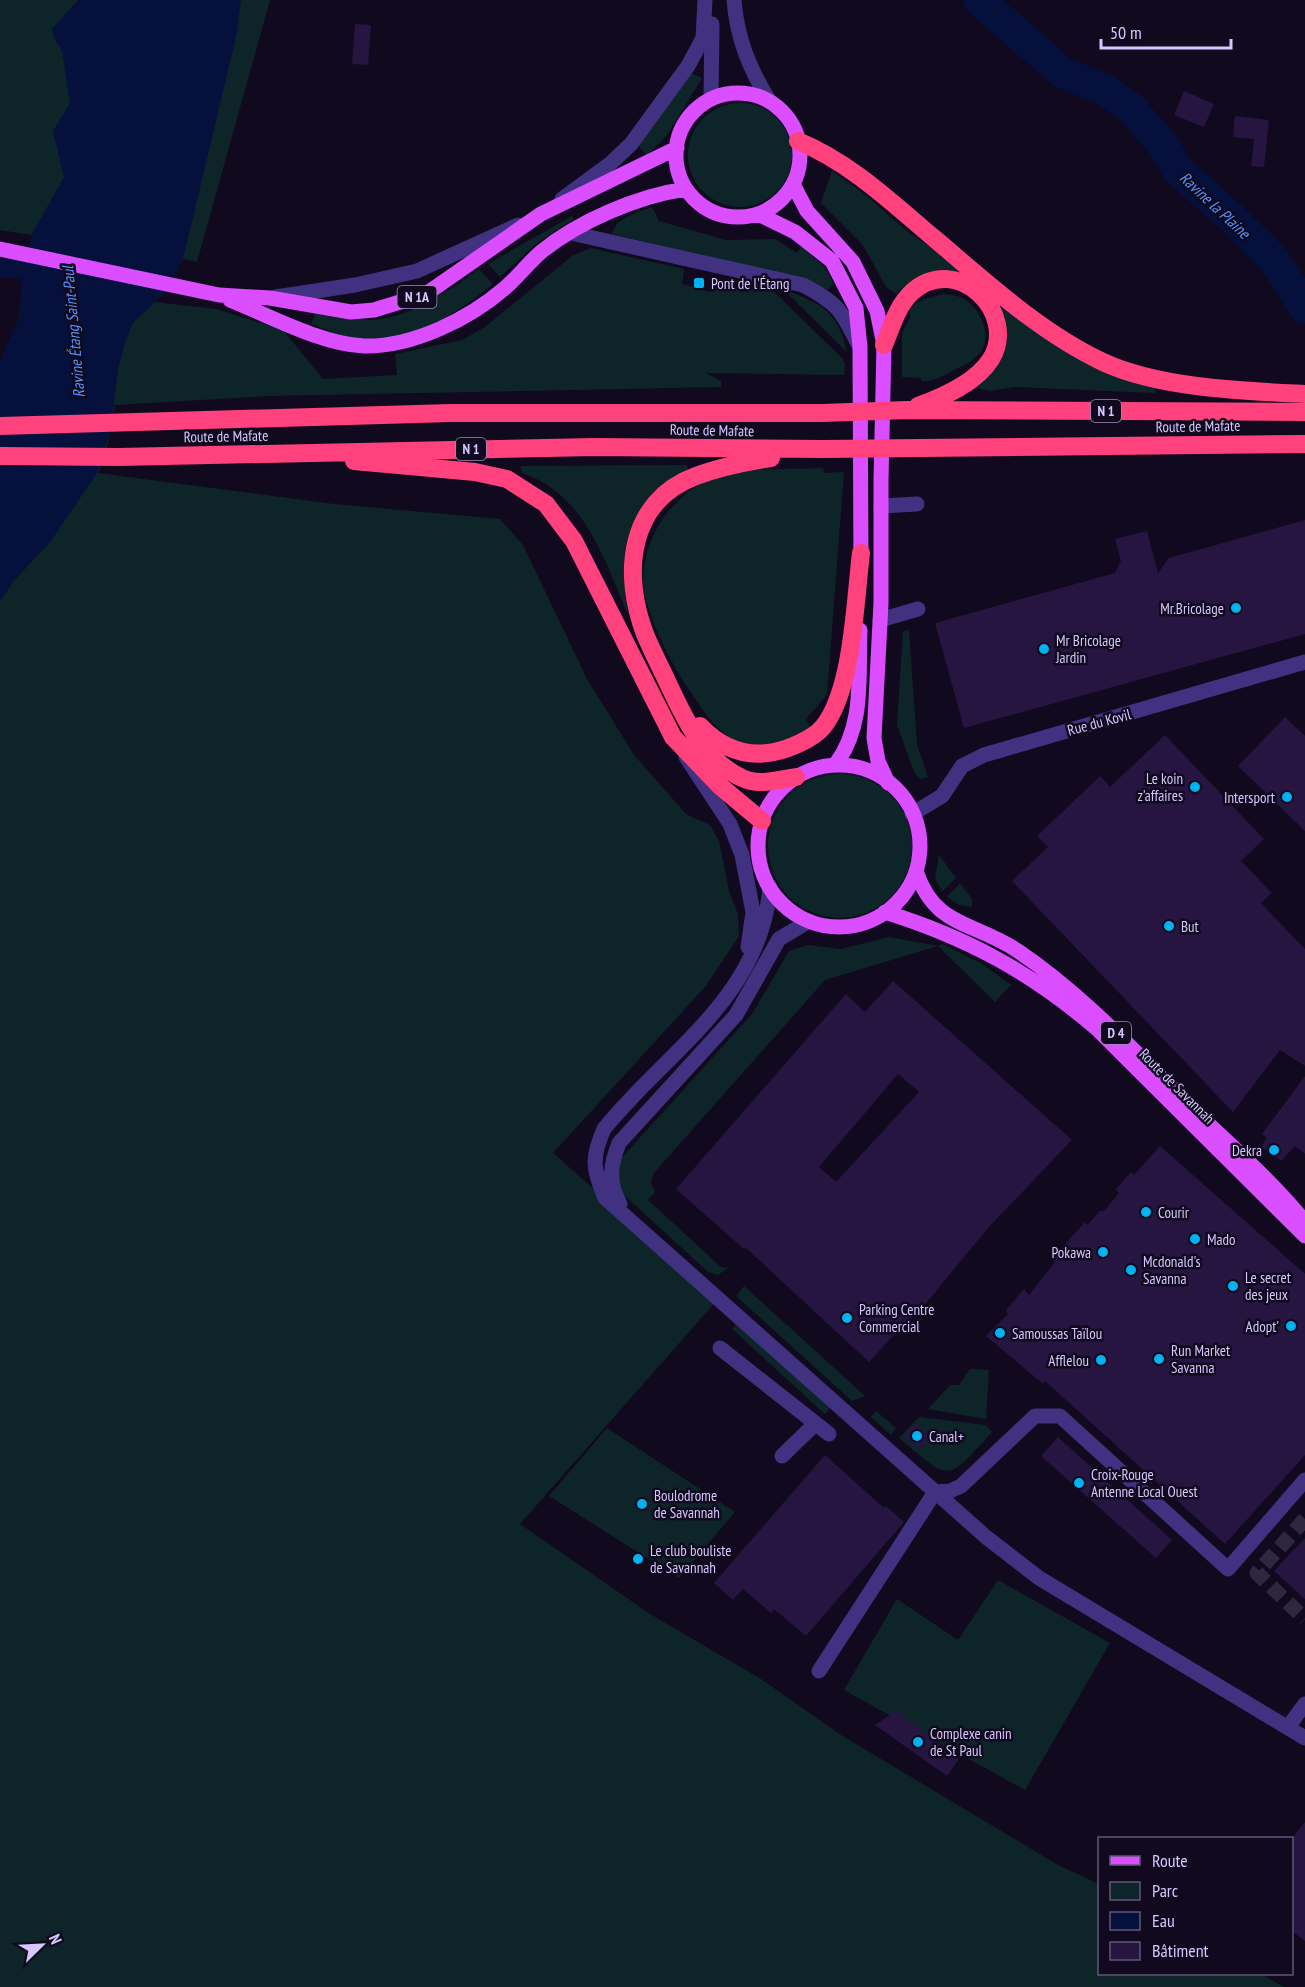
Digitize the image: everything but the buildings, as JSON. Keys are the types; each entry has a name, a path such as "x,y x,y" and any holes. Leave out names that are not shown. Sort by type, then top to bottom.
{"highway":[{"path":"798,141 867,180 1000,293 1072,345 1105,363 1144,376 1239,391 1305,394"},
{"path":"884,345 898,309 912,292 936,278 952,278 969,285 989,307 995,320 999,334 990,362 952,392 908,410"},
{"name":"Route de Mafate","path":"0,426 179,422 263,416 452,413 822,413 908,410 1305,411"},
{"name":"Route de Mafate","path":"0,456 119,457 596,447 823,449 1305,444"},
{"path":"796,777 765,782 743,779 729,770 699,739 684,719 644,632 635,595 632,564 636,532 659,499 693,476 743,462 823,449"},
{"path":"253,453 475,472 507,480 524,488 546,504 574,541 673,737 720,786 762,821"},
{"path":"674,698 712,738 734,751 762,754 781,750 821,729 839,699 849,654 861,553"}],"main road":[{"path":"741,93 770,102 788,119 798,141 799,163 793,184 784,197 758,214 742,218 710,211 686,189 678,169 677,148 688,119 711,99 741,93"},
{"name":"N 1A","path":"0,249 219,295 270,298 351,312 374,310 426,294 499,238 541,214 677,148"},
{"path":"793,184 807,211 853,262 877,310 884,345 880,620 874,738 878,761 888,783"},
{"name":"N 1A","path":"219,295 301,329 344,343 365,346 395,343 445,325 472,312 505,288 542,252 571,232 638,199 686,189"},
{"path":"758,214 795,232 832,261 856,308 860,347 861,553 858,713 854,733 835,765"},
{"path":"835,765 863,769 888,783 906,802 912,814 919,842 916,870 904,894 885,912 872,920 849,926 825,926 809,921 787,908 770,887 762,868 758,848 762,821 775,796 796,777 815,769 835,765"},
{"name":"Route de Savannah","path":"916,870 922,890 931,903 944,915 992,936 1017,951 1103,1020 1304,1220"},
{"name":"Route de Savannah","path":"885,912 922,924 991,953 1066,1003 1095,1028 1305,1236"}],"street":[{"path":"541,214 611,163 631,144 688,66 703,38 705,0"},
{"path":"711,99 712,0"},
{"path":"734,0 740,39 750,68 770,102"},
{"path":"744,0 749,45 770,102"},
{"path":"571,232 803,285 831,299 846,318 860,347"},
{"path":"270,298 355,285 417,271 499,238"},
{"path":"881,506 917,504"},
{"path":"880,620 918,609"},
{"name":"Rue du Kovil","path":"912,814 942,796 962,766 984,755 1305,662"},
{"path":"673,737 706,791 730,824 742,855 753,912 746,963"},
{"path":"770,887 768,909 746,963 722,1006 604,1129 594,1149 595,1174 605,1198 986,1537 1039,1578 1305,1738"},
{"path":"628,1217 611,1187 610,1164 619,1143 736,1015 779,939 809,921"},
{"path":"720,1348 815,1424 826,1438 847,1415"},
{"path":"935,1492 950,1491 961,1486 1028,1420 1047,1414 1060,1416 1228,1569 1305,1480"},
{"path":"782,1456 815,1424"},
{"path":"819,1671 935,1492"},
{"path":"1288,1727 1305,1704"}],"green space":[{"path":"0,0 270,0 197,262 183,259 165,292 154,302 216,309 283,330 323,379 397,375 395,354 462,340 485,327 572,256 590,248 684,269 682,284 710,292 714,277 773,291 842,358 845,364 844,375 706,373 721,381 721,387 267,396 115,405 106,452 98,473 334,504 500,519 523,545 587,679 634,755 686,814 710,825 719,841 729,891 738,914 739,936 705,987 553,1153 718,1299 520,1524 650,1614 761,1679 841,1735 1058,1865 1098,1884 1098,1975 1263,1975 1284,1987 0,1987 0,362 19,319 23,270 32,235 0,230"},
{"path":"691,73 702,78 667,135 647,156 638,145"},
{"path":"740,103 760,107 777,118 788,135 792,155 788,175 777,192 760,203 740,207 720,203 703,192 692,175 688,155 692,135 703,118 720,107"},
{"path":"832,171 863,193 909,233 964,269 962,274 934,272 926,274 910,282 896,294 886,287 863,245 821,203"},
{"path":"652,207 659,221 726,240 775,239 797,253 802,246 825,268 834,284 828,290 801,278 612,234 614,228 622,220"},
{"path":"572,216 574,219 537,243 500,277 488,264"},
{"path":"479,269 493,284 443,319 425,328 386,338 366,339 342,335 311,324 316,312 360,320 382,319 397,315 426,304"},
{"path":"783,289 808,299 826,310 838,326 847,352"},
{"path":"944,294 962,298 974,307 985,328 985,343 982,350 976,357 937,379 921,381 921,378 902,377 902,332 910,318 909,307 925,299"},
{"path":"1000,304 1155,387 1155,393 1014,387 990,391 974,387 993,370 1005,352 1007,330"},
{"path":"687,465 688,471 650,500 638,515 630,531 624,568 628,615 601,551 577,512 543,483 522,473 520,466"},
{"path":"823,468 824,473 844,472 827,695 806,719 810,727 802,732 769,745 741,743 725,734 705,712 681,678 659,636 644,591 645,561 650,544 666,514 691,490 706,481 732,472"},
{"path":"909,630 917,745 928,777 921,779 915,774 897,725 903,631"},
{"path":"840,774 867,780 880,786 891,795 900,806 906,819 912,846 906,873 900,886 891,897 880,906 867,912 840,918 813,912 800,906 789,897 780,886 774,873 768,846 774,819 780,806 789,795 800,786 813,780"},
{"path":"939,855 956,878 942,892 935,878"},
{"path":"960,883 972,899 972,907 959,905 947,897"},
{"path":"889,937 938,946 825,980 653,1174 651,1183 655,1192 648,1200 721,1267 727,1268 735,1263 718,1275 708,1272 623,1194 616,1164 752,1014 789,951 808,945 841,949"},
{"path":"942,944 981,963 1011,985 995,1002 938,946"},
{"path":"744,1286 865,1396 852,1401 736,1296"},
{"path":"737,1323 830,1408 825,1414 732,1329"},
{"path":"970,1369 989,1370 986,1419 928,1409 950,1385 959,1385"},
{"path":"876,1411 896,1428 891,1435 871,1417"},
{"path":"919,1417 986,1425 992,1432 965,1461 948,1471 929,1463 899,1438"},
{"name":"Boulodrome de Savannah","path":"607,1428 735,1512 679,1578 549,1496"},
{"path":"998,1580 1110,1643 1025,1790 844,1690 897,1599 958,1640"}],"water":[{"name":"Ravine Étang Saint-Paul","path":"78,0 241,0 236,37 183,259 165,292 133,323 125,342 118,369 111,429 97,473 51,541 13,582 0,602 0,362 19,319 23,270 32,234 64,177 53,131 70,103 62,51 55,40 52,29"}],"waterway":[{"name":"Ravine la Plaine","path":"979,0 1063,73 1105,90 1131,108 1163,145 1178,170 1230,216 1276,262 1305,308"},
{"path":"0,268 23,270"}],"tunnel":[{"path":"1305,1519 1257,1573 1305,1619"}],"place":[{"name":"Pont de l'Étang","path":"699,283"},
{"name":"Mr.Bricolage","path":"1236,608"},
{"name":"Mr Bricolage Jardin","path":"1044,649"},
{"name":"Le koin z’affaires","path":"1195,787"},
{"name":"Intersport","path":"1287,797"},
{"name":"But","path":"1169,926"},
{"name":"Dekra","path":"1274,1150"},
{"name":"Courir","path":"1146,1212"},
{"name":"Mado","path":"1195,1239"},
{"name":"Pokawa","path":"1103,1252"},
{"name":"Mcdonald's Savanna","path":"1131,1270"},
{"name":"Le secret des jeux","path":"1233,1286"},
{"name":"Parking Centre Commercial","path":"847,1318"},
{"name":"Adopt'","path":"1291,1326"},
{"name":"Samoussas Taïlou","path":"1000,1333"},
{"name":"Run Market Savanna","path":"1159,1359"},
{"name":"Afflelou","path":"1101,1360"},
{"name":"Canal+","path":"917,1436"},
{"name":"Croix-Rouge Antenne Local Ouest","path":"1079,1483"},
{"name":"Boulodrome de Savannah","path":"642,1504"},
{"name":"Le club bouliste de Savannah","path":"638,1559"},
{"name":"Complexe canin de St Paul","path":"918,1742"}]}
